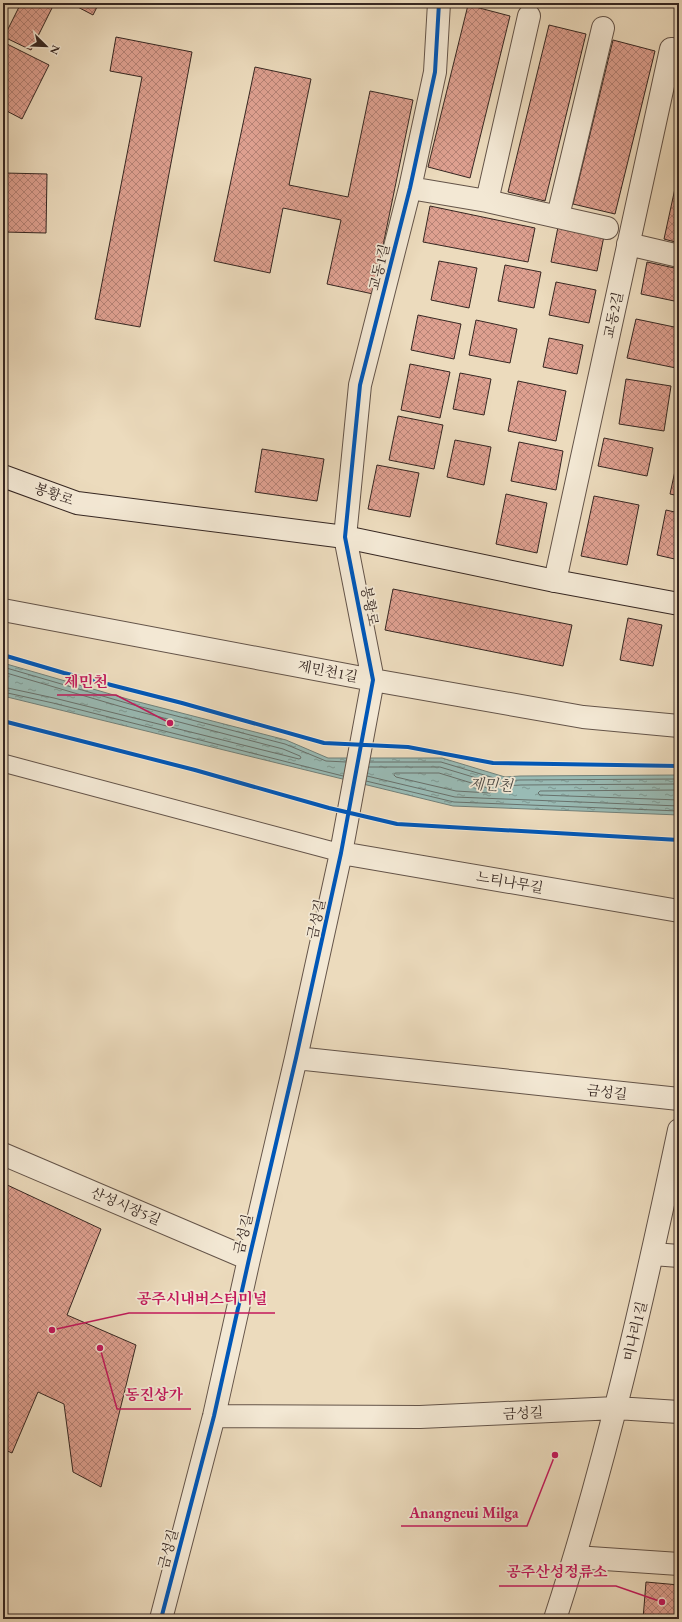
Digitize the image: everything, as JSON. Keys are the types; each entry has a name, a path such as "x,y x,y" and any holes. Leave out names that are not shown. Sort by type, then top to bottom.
{"street":[{"name":"교동1길","path":"344,537 360,385 410,188 435,72 439,3"},
{"path":"487,202 529,16"},
{"path":"558,216 603,28"},
{"name":"교동2길","path":"555,581 628,244 675,49"},
{"path":"410,188 558,216 608,228"},
{"path":"628,244 679,256"},
{"name":"봉황로","path":"3,476 77,503 344,537 555,581 679,604"},
{"name":"봉황로","path":"344,537 373,680"},
{"name":"제민천1길","path":"3,610 373,680 584,717 679,726"},
{"name":"금성길","path":"161,1619 214,1416 296,1058 342,853 373,680"},
{"name":"느티나무길","path":"342,853 679,911"},
{"name":"금성길","path":"296,1058 679,1100"},
{"name":"미나리1길","path":"555,1619 575,1557 616,1408 653,1254 679,1130"},
{"name":"산성시장5길","path":"3,1154 249,1259"},
{"path":"653,1254 679,1256"},
{"path":"616,1408 679,1412"},
{"name":"금성길","path":"214,1416 420,1418 616,1408"},
{"path":"575,1557 679,1564"}],"lane":[{"path":"3,763 342,853"}],"water":[{"name":"제민천","path":"3,663 131,700 286,740 328,758 442,758 505,777 679,775 679,815 453,806 3,696"}],"building":[{"path":"21,3 54,4 31,50 4,37"},
{"path":"70,3 99,3 93,15"},
{"path":"468,5 510,16 470,178 428,167"},
{"path":"549,25 586,34 545,201 508,192"},
{"path":"116,37 192,52 140,327 95,319 142,77 110,71"},
{"path":"613,40 655,51 615,214 573,204"},
{"path":"7,44 49,65 22,119 3,109 3,53"},
{"path":"255,67 311,79 289,185 348,197 370,91 413,100 373,294 327,284 341,220 283,208 270,273 214,261"},
{"path":"679,170 679,243 664,239"},
{"path":"5,173 47,174 46,233 4,232"},
{"path":"430,206 535,228 528,262 423,242"},
{"path":"558,227 604,236 597,271 551,262"},
{"path":"439,261 477,268 469,308 431,300"},
{"path":"647,262 679,269 679,302 641,294"},
{"path":"505,265 541,272 534,308 498,301"},
{"path":"556,282 596,290 589,323 549,315"},
{"path":"418,315 461,324 454,359 411,350"},
{"path":"636,319 679,328 679,354 676,368 627,358"},
{"path":"476,320 517,329 510,363 469,355"},
{"path":"549,338 583,345 577,374 543,367"},
{"path":"410,364 450,372 440,418 401,410"},
{"path":"460,373 491,379 484,415 453,409"},
{"path":"626,379 671,386 664,431 619,424"},
{"path":"518,381 566,391 556,441 508,431"},
{"path":"398,416 443,425 434,469 389,460"},
{"path":"604,438 653,448 647,476 598,466"},
{"path":"455,440 491,447 484,485 447,477"},
{"path":"519,442 563,451 556,490 511,481"},
{"path":"262,449 324,459 317,501 255,492"},
{"path":"679,457 679,496 670,494"},
{"path":"377,465 419,473 410,517 368,509"},
{"path":"506,494 547,503 537,553 496,544"},
{"path":"594,496 639,505 627,565 581,556"},
{"path":"666,510 679,513 679,560 657,555"},
{"path":"393,589 572,625 563,666 385,630"},
{"path":"628,618 662,625 653,666 620,660"},
{"path":"3,1183 101,1229 67,1315 136,1345 101,1487 73,1472 64,1404 38,1392 12,1453 3,1449"},
{"path":"646,1582 679,1585 679,1619 643,1619"}],"cycle path":[{"path":"161,1619 214,1416 296,1058 341,853 373,680 345,537 360,385 410,188 435,72 439,3"},
{"path":"3,655 64,673 182,703 324,743 408,747 493,763 679,766"},
{"path":"3,721 195,770 329,808 397,824 679,840"}],"place":[{"name":"제민천","path":"170,723"},
{"name":"공주시내버스터미널","path":"52,1330"},
{"name":"동진상가","path":"100,1348"},
{"name":"Anangneui Milga","path":"555,1455"},
{"name":"공주산성정류소","path":"662,1602"}]}
